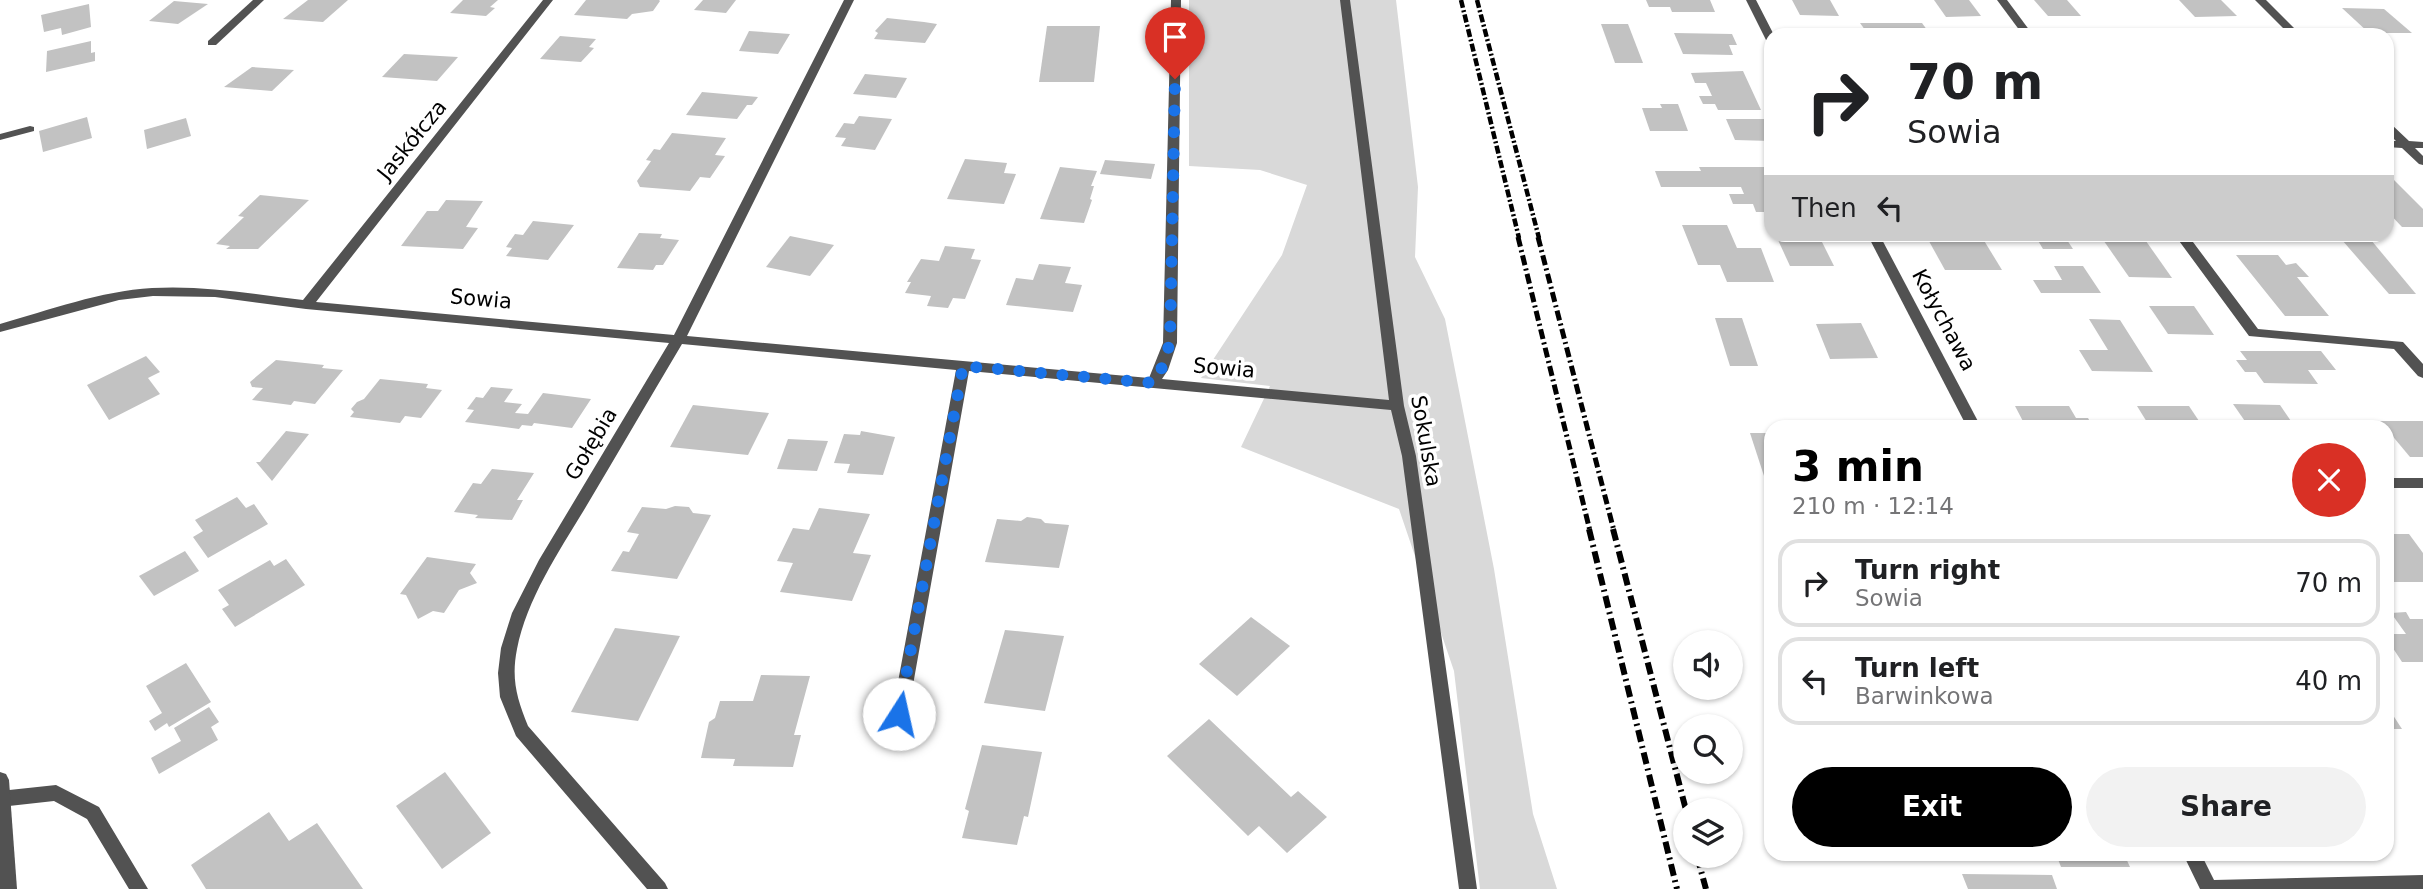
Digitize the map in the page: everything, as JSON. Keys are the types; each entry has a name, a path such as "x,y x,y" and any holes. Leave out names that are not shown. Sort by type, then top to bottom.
{"street":[{"path":"212,43 259,0"},
{"name":"Jaskółcza","path":"306,305 548,0"},
{"name":"Gołębia","path":"659,889 522,731 508,697 506,673 509,648 520,613 544,564 678,338 849,0"},
{"path":"1153,383 1161,370 1170,343 1176,0"},
{"name":"Sokulska","path":"1345,0 1397,406 1409,456 1468,889"},
{"path":"1751,0 1765,28"},
{"path":"2001,0 2023,28"},
{"path":"2260,0 2288,28"},
{"path":"0,137 30,129"},
{"path":"2394,133 2423,162"},
{"path":"2394,144 2423,145"},
{"name":"Kołychawa","path":"1877,242 1970,420"},
{"path":"2186,242 2254,333 2398,345 2423,373"},
{"name":"Sowia","path":"0,328 97,302 153,292 215,293 306,305 1397,406"},
{"path":"894,741 963,366"},
{"path":"2394,483 2423,482"},
{"path":"0,780 8,889"},
{"path":"1,799 56,793 93,813 139,889"},
{"path":"2195,861 2209,889 2423,884"}],"shaded area":[{"path":"1189,0 1396,0 1418,187 1415,257 1445,319 1494,569 1533,814 1557,889 1480,889 1454,671 1399,509 1241,447 1270,386 1201,378 1282,255 1307,185 1260,170 1189,166"}],"building":[{"path":"308,0 348,0 323,22 283,19"},
{"path":"463,0 498,0 490,7 495,8 486,16 450,13"},
{"path":"586,0 660,1 653,11 632,14 627,19 574,15"},
{"path":"703,0 736,0 726,13 694,10"},
{"path":"1646,0 1710,0 1715,12 1672,12 1670,7 1649,7"},
{"path":"1792,0 1830,0 1839,16 1800,15"},
{"path":"1934,0 1969,0 1981,16 1946,17"},
{"path":"2034,0 2067,0 2081,16 2048,16"},
{"path":"2179,0 2221,0 2237,16 2195,17"},
{"path":"174,1 208,4 178,24 149,21"},
{"path":"89,4 91,27 62,35 61,28 44,32 41,15"},
{"path":"2342,8 2384,9 2412,33 2394,33 2394,28 2364,28"},
{"path":"887,18 937,24 925,43 874,39 878,33 875,31"},
{"path":"1860,23 1922,23 1926,28 1864,28"},
{"path":"1601,24 1628,24 1643,63 1615,63"},
{"path":"1047,26 1100,26 1094,82 1039,82"},
{"path":"749,31 790,34 778,54 739,51"},
{"path":"1674,33 1732,34 1737,45 1729,45 1733,55 1683,54"},
{"path":"560,36 596,39 589,47 594,48 581,62 540,59"},
{"path":"91,41 91,53 95,52 95,61 46,72 47,51"},
{"path":"404,54 458,57 437,81 382,77"},
{"path":"252,67 294,70 272,91 224,87"},
{"path":"1743,71 1761,110 1718,110 1715,104 1703,104 1699,96 1712,96 1706,83 1695,83 1691,73"},
{"path":"865,74 907,78 896,98 853,94"},
{"path":"702,92 758,97 752,105 747,105 737,119 686,115"},
{"path":"1660,104 1678,104 1688,131 1650,131 1642,108 1662,108"},
{"path":"859,116 892,119 875,150 841,146 846,138 835,137 844,123 854,124"},
{"path":"87,117 92,138 43,152 39,131"},
{"path":"186,118 191,136 147,149 144,130"},
{"path":"1726,119 1764,119 1764,141 1735,140"},
{"path":"672,133 726,138 715,155 725,156 710,178 700,177 690,191 640,187 637,181 651,161 646,160 654,149 660,150"},
{"path":"965,159 1007,163 1004,173 1016,174 1004,204 947,199"},
{"path":"1105,160 1155,164 1151,179 1100,174"},
{"path":"1060,167 1097,171 1091,186 1094,186 1090,199 1092,200 1084,223 1040,219"},
{"path":"1699,167 1764,167 1764,212 1756,212 1753,204 1733,204 1729,194 1744,194 1741,187 1661,187 1655,171 1701,171"},
{"path":"2394,180 2423,209 2423,227 2402,227 2394,218"},
{"path":"260,195 309,200 258,249 226,249 230,246 216,244 244,217 238,216"},
{"path":"446,200 483,201 466,227 478,228 463,249 401,246 427,211 438,211"},
{"path":"533,221 574,225 548,260 506,256 512,248 506,247 515,234 523,235"},
{"path":"1682,225 1727,225 1737,248 1761,248 1774,282 1727,282 1720,265 1698,265"},
{"path":"639,233 662,234 660,238 679,240 663,265 656,265 653,270 617,268"},
{"path":"790,236 834,245 810,276 766,267"},
{"path":"1779,242 1822,242 1834,266 1790,266"},
{"path":"1929,242 1985,242 2002,270 1945,270"},
{"path":"2039,242 2068,242 2073,249 2043,249"},
{"path":"2105,242 2147,242 2172,278 2129,277"},
{"path":"2344,242 2373,242 2416,294 2389,294"},
{"path":"945,246 975,249 971,259 981,260 965,299 953,298 948,308 927,306 931,296 905,293 911,282 907,282 921,259 939,261"},
{"path":"2236,255 2278,255 2286,265 2296,263 2309,277 2297,277 2329,316 2285,316"},
{"path":"1039,264 1071,267 1065,283 1082,285 1073,312 1006,305 1016,278 1033,280"},
{"path":"2054,266 2083,266 2101,293 2041,293 2033,280 2062,280"},
{"path":"2149,306 2194,306 2214,335 2168,334"},
{"path":"1715,318 1742,318 1758,366 1730,366"},
{"path":"2089,319 2120,320 2153,372 2092,371 2079,350 2108,350"},
{"path":"1861,323 1878,358 1830,359 1816,324"},
{"path":"2240,351 2321,351 2336,370 2308,370 2318,384 2264,383 2256,372 2245,372 2236,360 2247,360"},
{"path":"146,356 160,372 148,378 160,394 109,420 87,385"},
{"path":"276,360 324,365 322,368 343,370 315,404 294,401 291,405 252,400 263,388 252,387 250,382"},
{"path":"380,379 428,384 426,388 442,390 421,418 405,416 400,423 350,417 354,412 351,409 364,399"},
{"path":"491,387 513,389 504,402 522,404 515,413 528,414 543,393 591,399 572,428 534,423 532,426 522,425 519,429 465,422 474,410 467,409 476,397 483,398"},
{"path":"2233,404 2280,405 2290,420 2244,420"},
{"path":"693,405 769,413 748,455 670,447"},
{"path":"2015,406 2069,406 2076,418 2089,420 2022,420"},
{"path":"2137,406 2189,406 2198,420 2146,420"},
{"path":"2394,421 2423,421 2423,457 2410,457 2394,438"},
{"path":"286,431 309,434 272,481 256,462 260,462"},
{"path":"861,431 895,437 883,475 847,473 850,464 834,463 844,434 860,435"},
{"path":"1750,433 1764,433 1764,476"},
{"path":"788,439 828,441 817,471 777,469"},
{"path":"492,469 534,473 517,500 523,500 512,520 475,518 478,515 454,512 473,483 481,484"},
{"path":"237,497 246,508 254,504 268,524 208,558 193,537 203,531 195,520"},
{"path":"675,506 689,507 693,513 711,515 677,579 611,571 623,551 629,552 639,534 627,532 642,507 666,509"},
{"path":"819,508 870,514 853,553 871,555 852,601 780,592 793,563 777,561 793,528 809,530"},
{"path":"1027,517 1041,519 1045,523 1069,525 1059,568 985,562 997,519 1021,521"},
{"path":"2394,534 2409,534 2423,553 2423,582 2394,582"},
{"path":"185,551 199,571 154,596 139,576"},
{"path":"427,557 476,564 470,573 477,583 459,590 444,613 433,611 418,619 406,595 400,594"},
{"path":"286,559 305,585 235,627 222,609 229,605 218,590 270,560 274,566"},
{"path":"2406,612 2410,619 2423,619 2423,662 2402,662 2394,650 2394,634 2406,634 2394,617 2394,613"},
{"path":"1251,617 1290,646 1237,696 1199,664"},
{"path":"615,628 680,636 638,721 571,712"},
{"path":"1005,630 1064,636 1045,711 984,703"},
{"path":"186,663 211,702 169,727 167,723 155,731 149,721 162,713 146,686"},
{"path":"761,675 810,676 794,735 801,735 793,767 733,766 735,759 701,758 709,722 715,718 720,701 753,701"},
{"path":"209,707 219,722 211,727 218,740 159,774 151,758 181,741 174,728"},
{"path":"2394,717 2402,729 2394,729"},
{"path":"1209,719 1291,797 1298,791 1327,817 1287,853 1259,826 1248,836 1167,756"},
{"path":"982,745 1042,752 1028,817 1024,816 1017,845 962,838 969,811 965,809"},
{"path":"445,772 491,833 442,869 396,806"},
{"path":"269,812 289,841 317,823 363,889 206,889 191,865"},
{"path":"2059,861 2127,861 2130,867 2061,867"},
{"path":"1962,874 2052,875 2057,889 1968,889"}],"railway":[{"path":"1461,0 1519,238"},
{"path":"1477,0 1539,238"},
{"path":"1518,237 1590,531"},
{"path":"1538,237 1614,531"},
{"path":"1589,529 1677,889"},
{"path":"1613,529 1683,798"},
{"path":"1700,868 1706,889"}],"route":[{"path":"899,714 963,366 1153,383 1161,370 1170,343 1175,79"}]}
